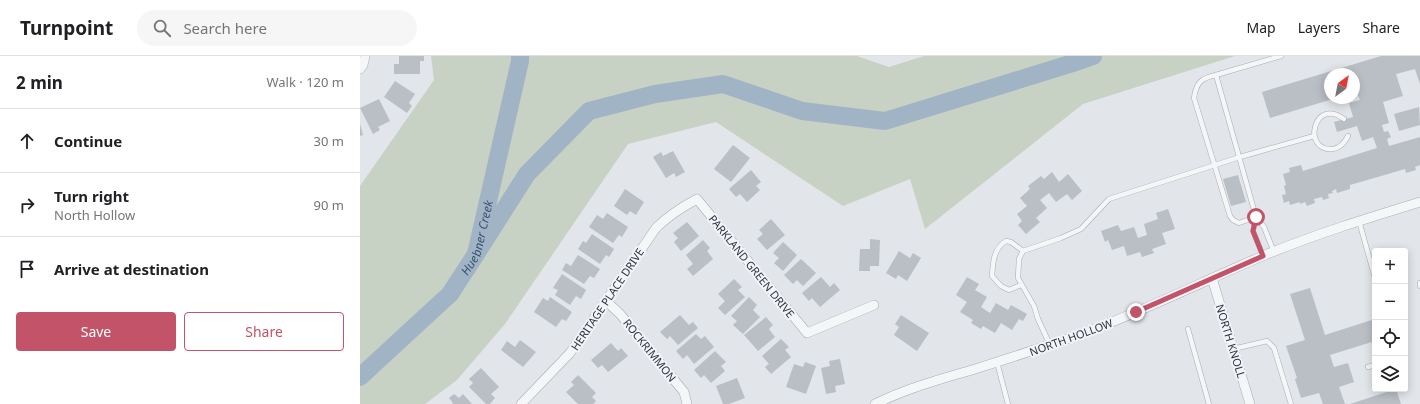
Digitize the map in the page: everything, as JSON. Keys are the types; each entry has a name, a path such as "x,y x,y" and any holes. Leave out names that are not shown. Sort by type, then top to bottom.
{"street":[{"path":"360,69 363,65 365,56"},
{"name":"HERITAGE PLACE DRIVE","path":"521,404 570,353 656,228 670,215 697,199"},
{"name":"PARKLAND GREEN DRIVE","path":"697,199 807,333 874,305"},
{"name":"NORTH HOLLOW","path":"875,404 904,391 1050,345 1136,312 1263,256 1359,221 1420,202"},
{"name":"NORTH KNOLL","path":"1212,278 1250,404"},
{"name":"ROCKRIMMON","path":"606,301 620,314 684,392 687,404"}],"lane":[{"path":"1256,217 1239,223 1233,220 1230,216 1194,98 1195,91 1199,83 1205,78 1281,56"},
{"path":"1216,75 1256,217 1264,227 1274,252"},
{"path":"1344,119 1334,114 1323,115 1316,123 1314,128 1314,136 1319,144 1330,149 1342,145 1348,136"},
{"path":"1050,345 1038,319 1034,306 1018,278 1019,259 1023,251 1061,238 1080,229 1109,199 1240,157 1314,136"},
{"path":"1256,217 1253,231 1263,256"},
{"path":"1359,221 1372,267"},
{"path":"1022,285 1009,290 1001,286 992,276 994,257 1001,244 1006,241 1011,242 1023,251"},
{"path":"1188,330 1209,404"},
{"path":"1233,349 1267,341 1274,348 1291,404"},
{"path":"997,362 1008,404"},
{"path":"1368,367 1372,366"}],"green space":[{"path":"431,56 857,56 889,67 924,56 1235,56 1083,104 925,229 910,179 843,206 716,122 628,144 505,324 457,380 425,404 360,404 360,186 434,80"}],"building":[{"path":"399,56 424,56 424,61 420,61 420,74 394,74 394,64 399,64"},
{"path":"1381,56 1420,56 1420,84 1415,69 1396,74 1403,96 1383,102 1389,123 1382,125 1384,132 1388,131 1391,137 1387,139 1389,146 1420,137 1420,165 1415,167 1416,170 1406,173 1405,169 1350,185 1350,189 1337,193 1336,189 1332,191 1333,193 1328,194 1329,198 1323,200 1322,197 1314,199 1315,203 1307,206 1305,202 1290,205 1289,201 1284,203 1282,195 1286,194 1284,186 1286,185 1283,174 1290,172 1289,168 1301,165 1303,171 1377,148 1373,137 1362,141 1357,126 1337,132 1334,122 1353,117 1349,104 1360,104 1360,68 1341,68"},
{"path":"1324,73 1324,102 1270,118 1262,92"},
{"path":"395,81 415,94 409,103 412,106 407,113 384,97"},
{"path":"379,99 390,121 378,127 380,130 373,134 360,108"},
{"path":"1419,107 1420,125 1399,131 1394,114"},
{"path":"360,124 363,135 360,136"},
{"path":"733,145 750,158 731,182 714,169"},
{"path":"673,151 685,172 676,177 674,173 666,178 653,157 661,152 663,156"},
{"path":"751,170 761,182 756,186 760,190 747,202 740,194 736,197 729,189"},
{"path":"1052,172 1059,182 1068,174 1082,191 1072,200 1067,194 1056,202 1049,193 1040,200 1047,208 1036,218 1040,222 1026,234 1018,225 1022,221 1017,214 1027,206 1020,198 1030,189 1028,186 1041,176 1044,179"},
{"path":"1238,175 1246,202 1231,206 1223,179"},
{"path":"625,189 644,202 636,215 630,211 627,215 614,206"},
{"path":"1168,209 1175,229 1162,233 1166,244 1152,249 1154,253 1142,257 1140,252 1127,256 1124,246 1112,250 1108,240 1105,242 1101,231 1118,225 1121,231 1134,227 1138,238 1147,235 1144,224 1158,219 1156,213"},
{"path":"607,213 628,227 622,237 619,235 613,243 589,227 597,215 603,219"},
{"path":"771,219 785,235 767,250 757,239 763,234 759,230"},
{"path":"687,222 699,236 681,251 674,242 678,238 673,233"},
{"path":"592,234 614,249 609,257 606,255 600,264 578,249 583,241 586,243"},
{"path":"870,239 880,240 879,266 870,266 870,271 859,271 860,249 870,249"},
{"path":"703,240 710,248 707,251 713,259 693,276 687,269 693,264 686,255"},
{"path":"783,242 797,255 783,271 774,263 779,258 773,253"},
{"path":"899,251 910,258 913,253 921,258 907,281 898,275 896,279 886,273"},
{"path":"578,255 600,269 594,278 590,276 584,284 562,270 566,263 571,266"},
{"path":"801,259 816,273 803,286 797,280 793,284 784,275"},
{"path":"562,274 586,290 581,299 576,296 570,305 555,295 558,290 553,288"},
{"path":"821,277 830,287 834,283 840,290 820,307 812,298 809,301 802,293"},
{"path":"967,277 979,284 975,290 987,297 981,307 990,313 996,303 1008,310 1011,305 1027,314 1023,321 1019,319 1012,330 1001,323 995,333 983,326 981,329 971,323 973,320 960,312 967,302 956,295"},
{"path":"734,279 742,287 738,290 745,297 725,315 718,308 725,301 718,294"},
{"path":"1310,288 1325,335 1372,320 1372,342 1330,355 1334,367 1348,363 1354,382 1339,387 1345,404 1323,404 1319,393 1301,398 1295,379 1297,378 1286,346 1305,340 1290,294"},
{"path":"550,297 572,312 566,321 562,319 556,327 534,312 543,298 548,301"},
{"path":"749,297 757,305 753,310 760,317 743,334 733,325 737,321 731,316"},
{"path":"680,315 689,325 693,322 698,328 678,345 670,336 667,339 660,332"},
{"path":"901,315 929,333 917,351 894,335 899,327 895,324"},
{"path":"766,317 773,325 769,329 775,337 758,351 744,335"},
{"path":"696,334 701,339 705,336 714,347 694,364 687,355 683,359 676,351"},
{"path":"781,339 789,347 785,350 791,357 771,374 765,367 769,364 762,356"},
{"path":"520,340 536,352 523,367 501,350 507,341 515,347"},
{"path":"611,343 618,351 621,348 628,356 608,372 602,365 598,368 591,360"},
{"path":"715,351 726,362 721,366 725,371 711,383 704,375 701,378 694,370"},
{"path":"840,359 845,384 835,386 836,392 826,394 821,368 830,366 829,361"},
{"path":"805,362 816,366 806,394 786,387 794,364 803,367"},
{"path":"481,368 499,387 491,394 495,398 490,404 486,404 469,387 473,383 469,379"},
{"path":"578,375 596,393 592,397 596,401 593,404 578,404 566,392 574,385 571,382"},
{"path":"737,378 745,398 729,404 723,404 716,386"},
{"path":"1387,392 1397,392 1401,404 1350,404"},
{"path":"454,394 459,398 463,394 472,404 452,404 453,403 449,398"}],"waterway":[{"name":"Huebner Creek","path":"360,377 450,294 476,254 520,56"},
{"path":"476,254 527,174 589,111 655,94 723,84 802,111 885,121 1093,56"}],"route":[{"path":"1136,312 1263,256 1253,231 1256,217"}]}
